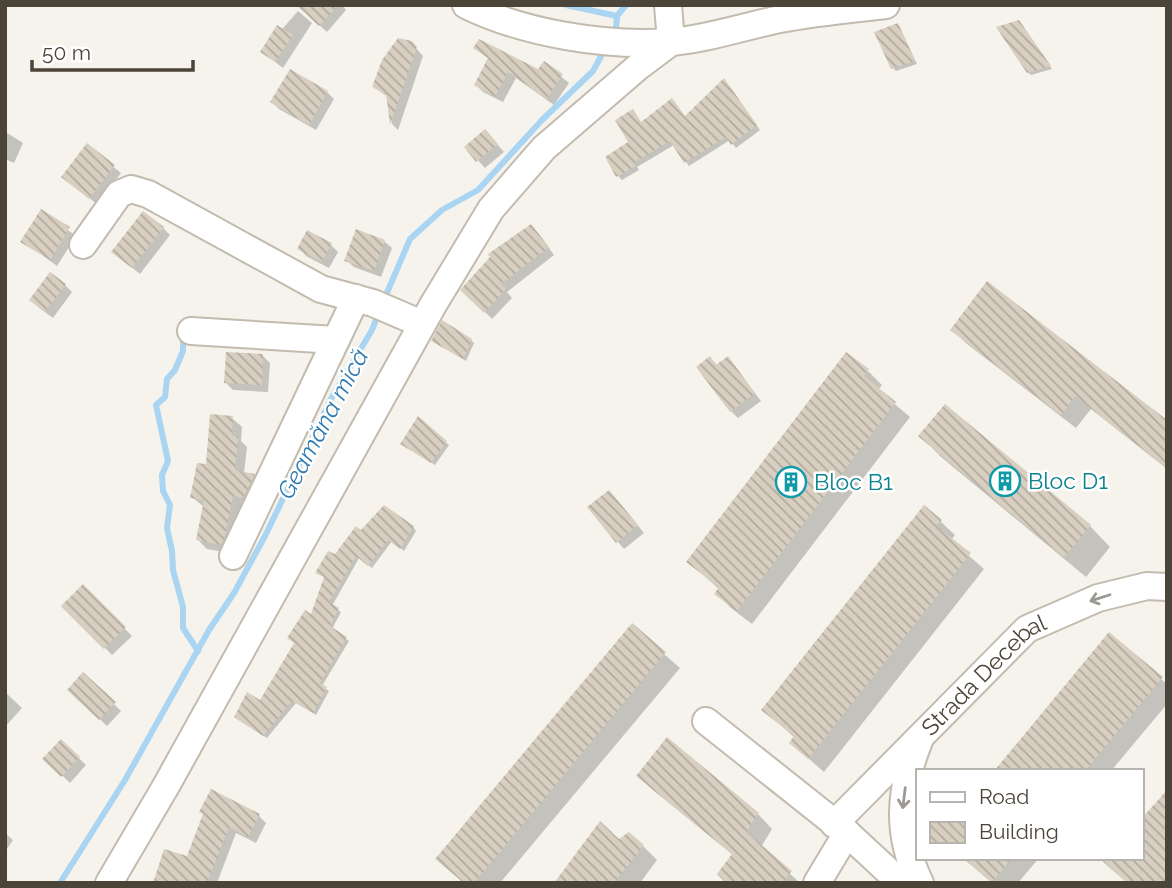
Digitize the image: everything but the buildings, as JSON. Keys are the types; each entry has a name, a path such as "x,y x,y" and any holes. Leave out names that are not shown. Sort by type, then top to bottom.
{"street":[{"path":"668,5 671,42"},
{"path":"482,9 567,36 633,42 671,42 783,19 886,5"},
{"path":"109,883 166,786 413,320 491,209 544,148 671,42"},
{"path":"83,246 119,194 131,189 148,194 321,289 365,301 413,320"},
{"path":"233,556 336,340 365,301"},
{"path":"191,331 336,340"},
{"name":"Strada Decebal","path":"817,883 841,828 922,733 1027,629 1098,598 1147,586 1167,587"},
{"path":"706,720 841,828 901,883"},
{"path":"920,883 909,859 903,802 911,763 922,733"}],"waterway":[{"path":"566,5 617,16"},
{"name":"Geamăna mică","path":"613,34 617,16 626,5"},
{"name":"Geamăna mică","path":"383,302 410,239 442,210 478,190 542,120 593,71 606,47"},
{"name":"Geamăna mică","path":"60,883 125,780 209,630 234,593 265,536 332,397 372,330 379,312"},
{"path":"183,335 183,351 175,370 167,379 165,397 156,405 168,461 162,475 163,491 170,505 167,528 173,570 183,607 183,628 198,651"}],"place":[{"name":"Bloc D1","path":"1005,481"},
{"name":"Bloc B1","path":"791,482"}]}
